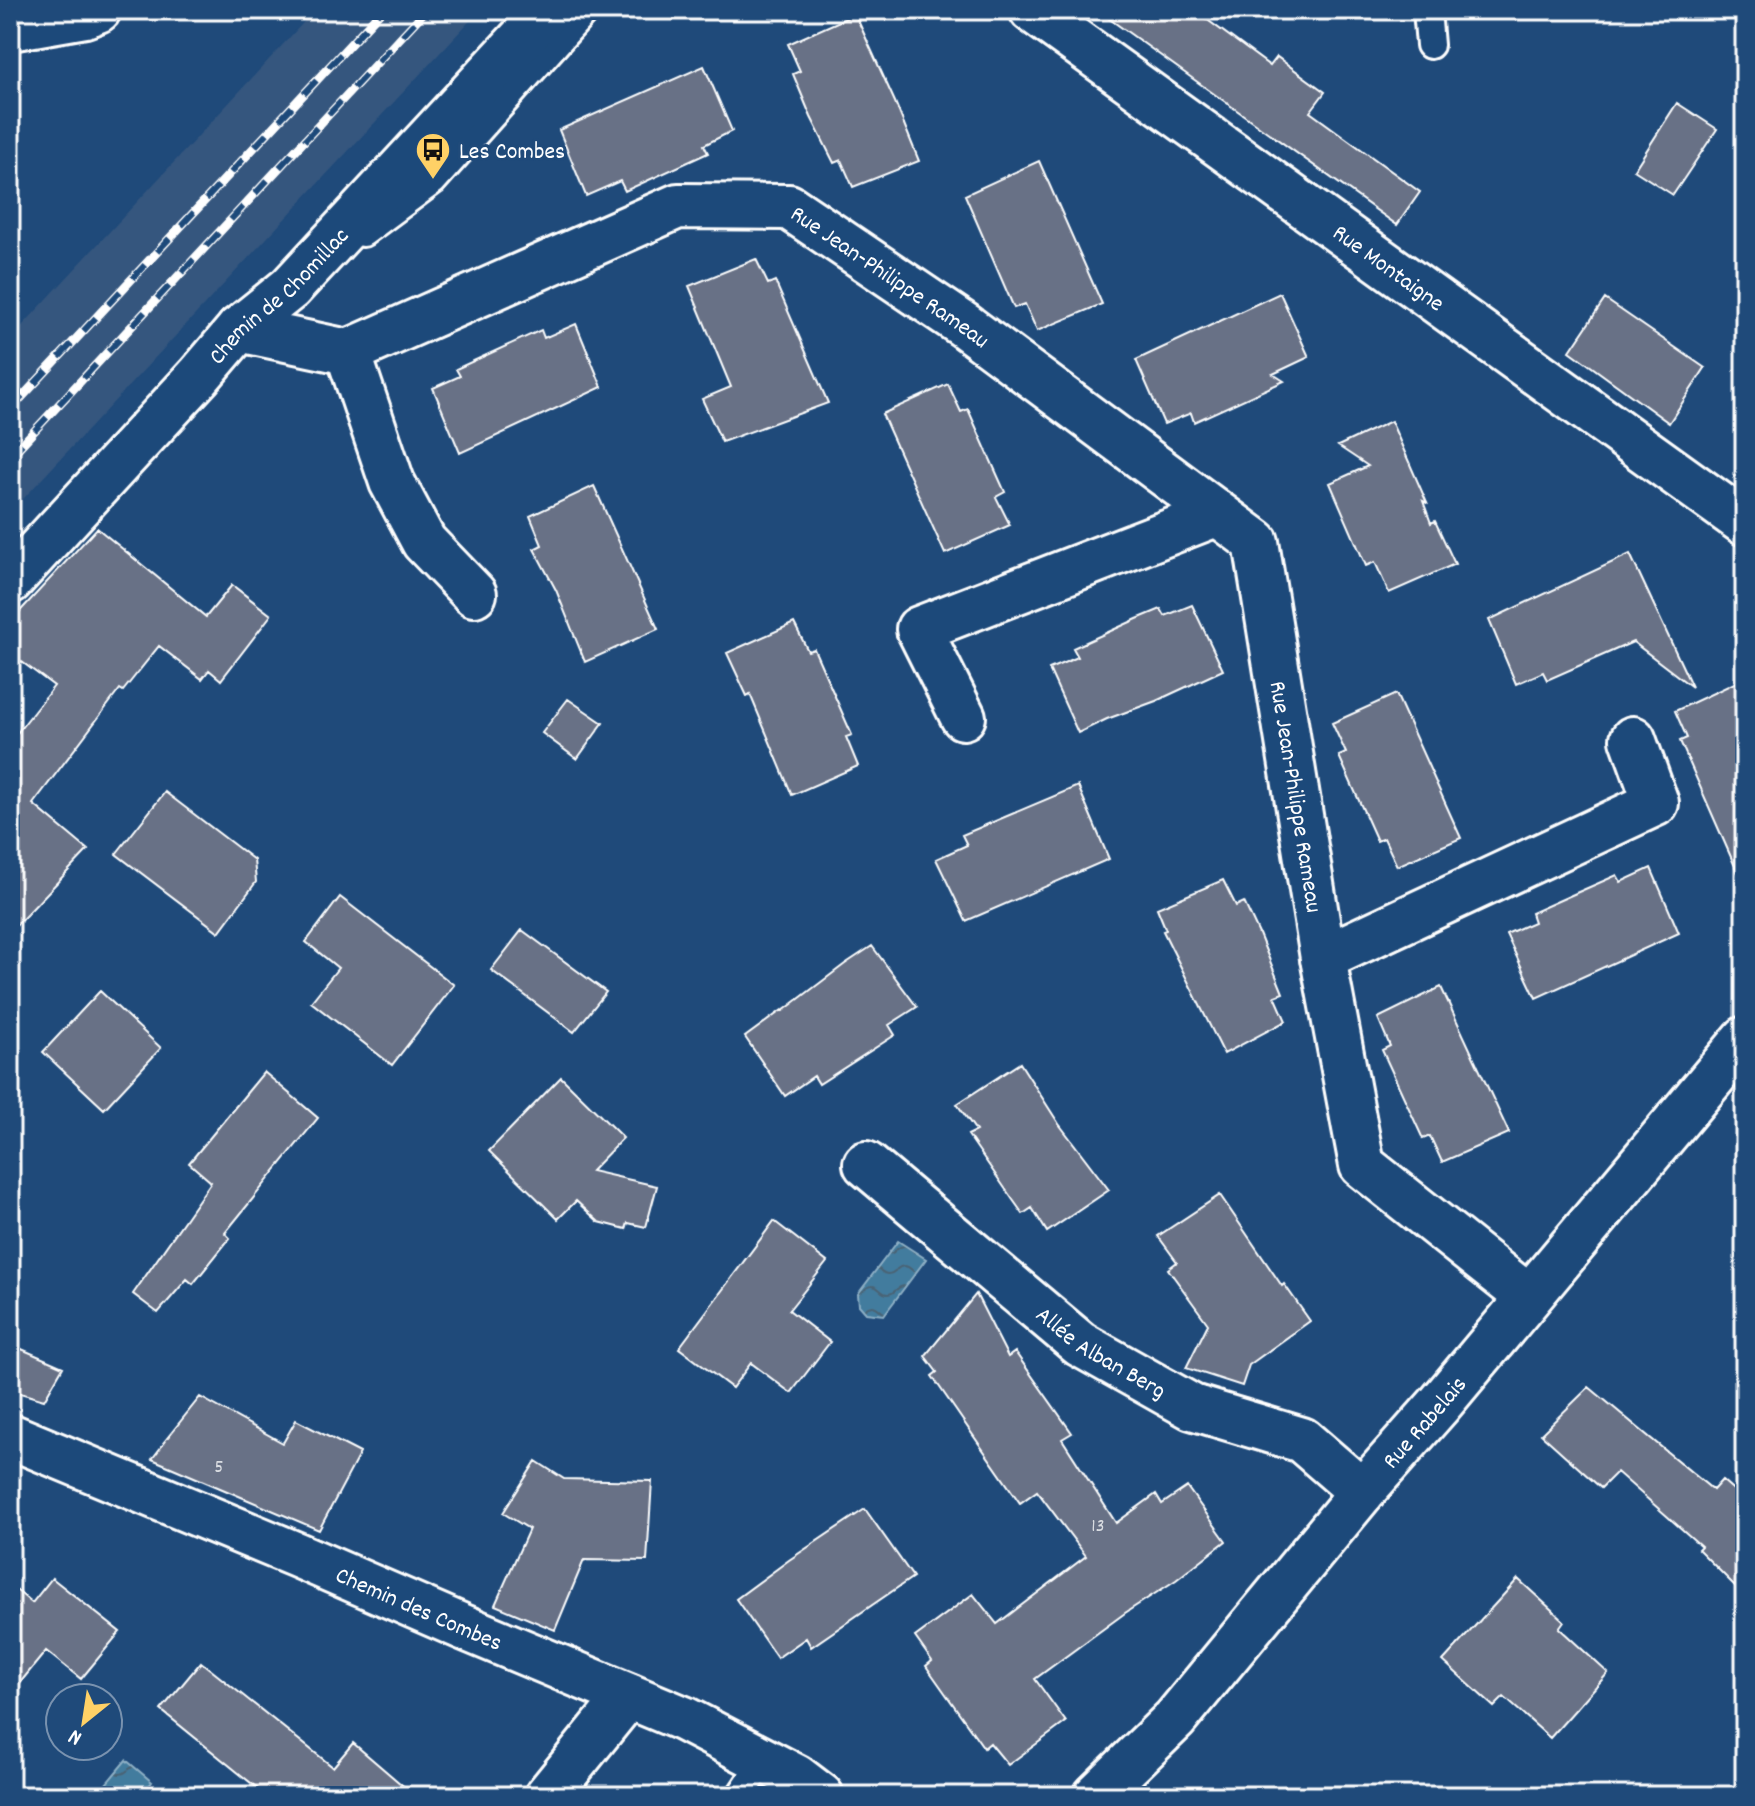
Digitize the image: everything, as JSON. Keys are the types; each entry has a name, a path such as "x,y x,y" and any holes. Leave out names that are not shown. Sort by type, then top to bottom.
{"street":[{"path":"10,28 98,10"},
{"name":"Chemin de Chomillac","path":"10,581 239,329 290,288 548,10"},
{"name":"Rue Montaigne","path":"1032,10 1745,523"},
{"name":"Rue Jean-Philippe Rameau","path":"348,352 678,206 789,207 964,325 1256,542 1323,958 1362,1165 1528,1297"},
{"path":"239,329 348,352 392,482 424,542 474,594"},
{"path":"963,717 919,629 1216,514"},
{"path":"1323,958 1656,803 1633,739"},
{"name":"Rue Rabelais","path":"1096,1796 1175,1719 1362,1492 1439,1405 1745,1039"},
{"name":"Allée Alban Berg","path":"866,1164 1080,1344 1192,1407 1302,1440 1362,1492"},
{"name":"Chemin des Combes","path":"10,1436 684,1719 796,1777 821,1796"},
{"path":"547,1796 628,1696"}],"lane":[{"path":"290,288 433,181 586,10"},
{"path":"1427,10 1430,45"},
{"path":"740,1796 764,1760"}],"shaded area":[{"path":"315,10 480,10 10,513 10,339"}],"water":[{"path":"898,1241 926,1259 884,1315 866,1313 859,1305 858,1294"},
{"path":"126,1760 152,1782 141,1796 96,1796"}],"building":[{"path":"1097,10 1194,10 1270,66 1277,57 1325,92 1310,112 1420,192 1397,225"},
{"path":"855,14 919,161 853,187 841,160 834,163 811,117 793,74 800,71 788,44"},
{"path":"704,66 732,131 704,145 708,153 625,191 620,181 586,196 559,130"},
{"path":"1677,103 1717,129 1673,195 1634,170"},
{"path":"1039,161 1102,304 1037,331 1025,304 1014,308 965,195"},
{"path":"756,259 768,284 775,281 828,403 722,442 702,399 731,387 689,286"},
{"path":"1280,293 1309,357 1273,374 1284,381 1194,422 1191,413 1164,424 1136,360"},
{"path":"1605,299 1705,368 1669,423 1570,351"},
{"path":"576,324 602,387 460,453 433,388 460,376 456,369 541,330 544,338"},
{"path":"948,384 961,412 968,409 1005,492 996,497 1010,525 945,554 882,414"},
{"path":"1391,421 1427,503 1423,501 1431,523 1435,521 1455,564 1389,593 1375,562 1366,566 1330,483 1368,466 1338,446"},
{"path":"594,486 658,629 585,662 556,590 534,549 542,545 530,516"},
{"path":"97,528 206,617 232,585 271,615 221,680 209,670 202,679 159,646 123,691 120,689 33,804 88,850 10,932 10,742 54,686 10,653 10,622"},
{"path":"1630,554 1692,687 1633,642 1547,680 1543,672 1516,684 1489,620"},
{"path":"1192,605 1223,670 1078,733 1049,669 1078,657 1073,648 1137,619 1161,609 1165,616"},
{"path":"794,623 808,651 814,649 852,735 846,737 858,766 792,795 750,694 747,696 727,653"},
{"path":"1745,678 1745,889 1680,741 1687,738 1675,711"},
{"path":"1396,694 1461,838 1397,866 1384,838 1377,841 1339,756 1346,753 1332,723"},
{"path":"568,699 603,723 577,759 542,733"},
{"path":"1078,786 1109,859 966,921 936,859 967,845 962,835"},
{"path":"165,792 254,860 256,882 219,932 116,854"},
{"path":"1651,868 1679,933 1536,998 1506,934 1534,922 1531,913 1617,875 1621,882"},
{"path":"1223,880 1236,906 1244,902 1259,934 1283,993 1275,996 1286,1021 1224,1054 1163,931 1166,930 1157,908"},
{"path":"340,897 454,985 392,1065 311,1002 338,968 306,942"},
{"path":"522,930 606,992 574,1032 491,970"},
{"path":"872,946 917,1007 889,1025 895,1035 819,1084 814,1076 785,1096 745,1037"},
{"path":"1441,987 1509,1133 1442,1162 1430,1136 1423,1139 1382,1050 1390,1046 1378,1018"},
{"path":"100,991 161,1048 104,1109 43,1052"},
{"path":"1020,1063 1059,1124 1109,1190 1047,1232 1032,1208 1023,1214 1013,1200 968,1135 976,1131 957,1104"},
{"path":"264,1072 318,1118 225,1233 230,1238 193,1284 187,1279 158,1313 133,1294 211,1182 189,1163"},
{"path":"561,1077 623,1138 591,1171 657,1186 646,1227 628,1223 626,1229 599,1222 576,1201 558,1219 489,1151"},
{"path":"1220,1195 1282,1286 1284,1284 1310,1321 1249,1365 1242,1386 1186,1368 1208,1324 1168,1269 1177,1262 1158,1236"},
{"path":"774,1221 827,1262 789,1310 830,1342 791,1393 751,1363 732,1388 679,1348"},
{"path":"976,1294 1008,1357 1015,1352 1072,1433 1062,1439 1116,1523 1156,1494 1162,1504 1187,1487 1226,1541 1035,1679 1066,1722 1008,1765 990,1743 984,1748 926,1666 932,1661 915,1637 973,1594 997,1624 1086,1556 1037,1491 1020,1503 932,1376 937,1372 925,1356"},
{"path":"10,1344 63,1367 44,1400 10,1390"},
{"path":"1589,1387 1713,1490 1722,1480 1738,1494 1745,1485 1745,1596 1698,1549 1701,1546 1617,1472 1601,1488 1541,1434"},
{"path":"200,1397 283,1443 296,1420 360,1453 319,1530 152,1459"},
{"path":"536,1461 564,1479 652,1481 647,1561 584,1560 555,1630 495,1605 529,1529 503,1513"},
{"path":"865,1509 913,1577 811,1647 806,1638 777,1658 736,1599"},
{"path":"52,1578 120,1632 81,1679 46,1651 10,1695 10,1585 32,1603"},
{"path":"1518,1579 1564,1621 1559,1628 1608,1673 1550,1738 1504,1697 1494,1707 1443,1661"},
{"path":"201,1662 333,1767 353,1743 415,1796 267,1796 161,1710"}],"railway":[{"path":"10,410 382,10"},
{"path":"10,457 426,10"}],"place":[{"name":"Les Combes","path":"433,181"}]}
